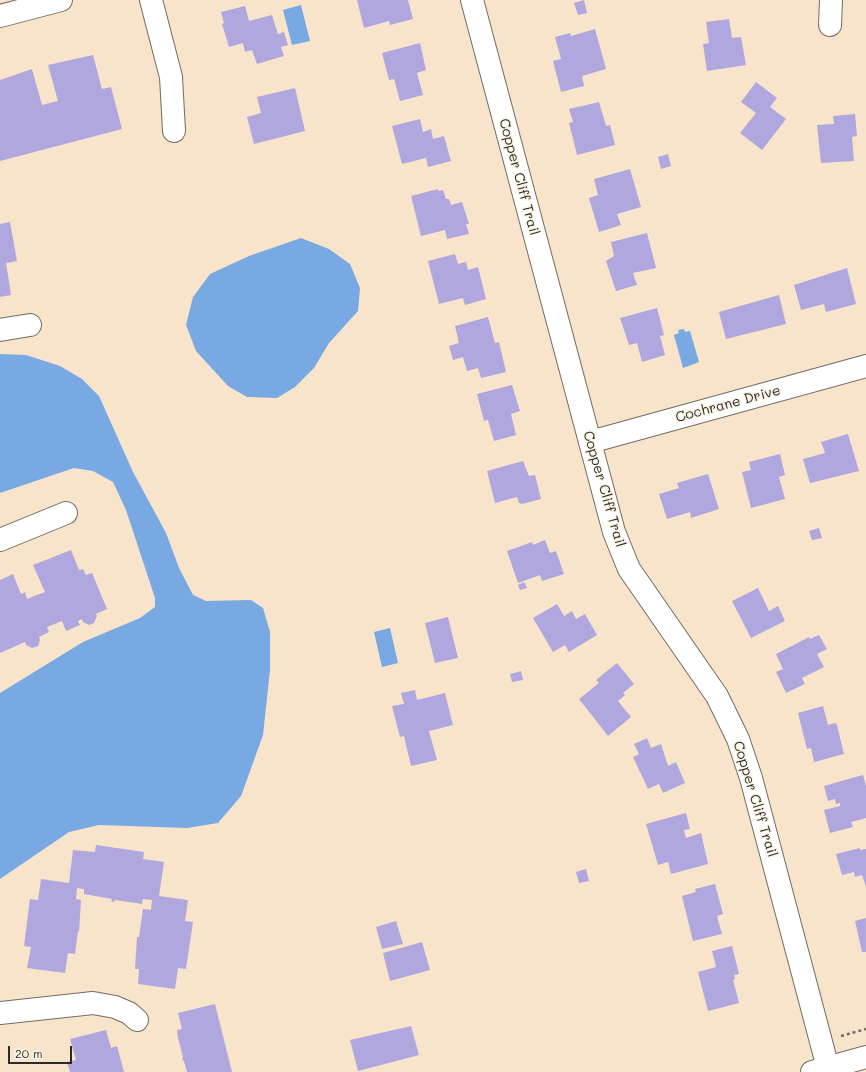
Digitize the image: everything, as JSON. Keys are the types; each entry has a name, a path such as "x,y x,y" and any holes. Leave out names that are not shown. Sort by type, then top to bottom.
{"street":[{"path":"0,16 61,0"},
{"path":"151,0 171,77 174,130"},
{"name":"Copper Cliff Trail","path":"472,0 614,532 629,569 717,696 738,739 751,778 820,1070"},
{"path":"830,25 831,0"},
{"path":"0,330 30,325"},
{"name":"Cochrane Drive","path":"590,442 866,366"},
{"path":"0,540 66,513"},
{"path":"0,1012 93,1003 115,1007 137,1020"},
{"path":"820,1070 866,1057"}],"water":[{"path":"301,5 310,41 292,45 283,10"},
{"path":"301,238 329,249 350,264 360,288 358,311 329,343 314,368 295,387 277,398 247,397 228,386 196,351 186,325 193,297 210,274 249,256"},
{"path":"684,329 685,332 690,331 699,362 683,368 674,335 679,333 678,330"},
{"path":"0,354 26,355 60,366 82,379 99,396 133,472 166,533 179,568 193,595 206,601 251,600 263,608 270,632 270,670 263,735 241,796 218,823 187,828 99,825 69,832 0,879 0,693 83,642 140,618 155,607 155,598 126,510 113,482 93,471 74,468 0,493"},
{"path":"390,628 398,663 382,667 374,632"}],"building":[{"path":"357,0 408,0 413,19 390,25 389,21 364,28"},
{"path":"584,0 587,13 578,15 574,3"},
{"path":"245,6 249,21 272,15 278,34 284,32 288,45 281,47 284,56 257,64 252,50 245,52 243,43 229,47 222,24 224,23 221,12"},
{"path":"729,19 732,38 741,37 746,65 707,71 703,44 709,43 706,22"},
{"path":"595,29 606,69 582,76 584,86 561,92 553,61 561,59 555,37 570,33 571,36"},
{"path":"420,43 426,70 417,73 423,95 400,101 394,79 389,80 382,53"},
{"path":"93,55 102,89 111,87 122,129 0,161 0,80 32,69 42,105 58,101 48,65"},
{"path":"756,82 777,98 770,107 786,119 762,150 740,133 756,113 741,102"},
{"path":"295,88 305,131 254,144 247,117 261,113 257,97"},
{"path":"599,102 606,126 610,125 615,145 577,155 569,123 573,122 569,109"},
{"path":"855,114 857,136 852,137 854,161 821,163 817,125 834,124 833,116"},
{"path":"420,119 423,132 431,129 433,139 444,136 451,161 428,167 426,158 402,164 392,126"},
{"path":"668,154 671,166 661,169 658,157"},
{"path":"630,169 641,207 617,214 621,225 599,232 589,198 598,195 594,179"},
{"path":"438,189 438,191 443,190 446,199 449,199 451,205 462,202 469,224 466,224 469,234 447,239 445,230 421,236 411,196"},
{"path":"10,222 17,261 6,263 11,295 0,297 0,224"},
{"path":"647,233 656,268 633,273 637,285 616,291 606,261 614,256 611,242"},
{"path":"455,254 458,264 466,262 468,270 478,267 486,299 465,305 463,298 439,304 428,261"},
{"path":"847,268 856,304 826,312 824,304 801,310 794,285"},
{"path":"779,295 786,324 726,339 719,312"},
{"path":"657,308 664,335 660,336 665,355 642,362 637,343 629,345 620,318"},
{"path":"488,317 495,343 499,342 506,372 481,378 478,368 467,371 463,357 453,360 449,346 459,343 455,326"},
{"path":"512,385 520,411 511,414 516,435 494,441 488,420 484,421 477,394"},
{"path":"848,434 859,471 810,483 803,459 825,453 821,442"},
{"path":"780,454 785,475 779,477 785,499 751,508 742,472 751,470 749,462"},
{"path":"523,461 529,476 535,475 541,499 522,504 519,503 517,497 495,503 487,471"},
{"path":"708,474 719,509 691,518 690,512 667,519 659,494 679,488 677,483"},
{"path":"819,528 822,538 812,540 809,531"},
{"path":"545,540 550,553 556,551 564,574 542,581 540,575 518,583 507,551 532,542 533,545"},
{"path":"71,550 79,570 83,569 86,575 92,573 107,609 96,614 97,616 94,623 89,625 83,622 82,619 78,621 80,625 66,631 62,621 47,627 49,632 39,637 40,640 38,646 32,648 26,645 25,642 0,653 0,580 13,574 21,594 25,592 27,599 45,592 33,565"},
{"path":"524,582 527,588 520,590 518,585"},
{"path":"758,588 769,611 778,606 785,621 751,638 732,601"},
{"path":"557,604 564,616 572,611 576,619 585,614 597,635 569,652 565,645 553,652 533,618"},
{"path":"448,617 458,658 435,663 425,623"},
{"path":"819,635 827,649 817,654 824,667 802,678 805,684 786,693 776,672 783,669 776,654 809,637 810,639"},
{"path":"617,663 634,684 623,693 625,695 618,701 631,717 608,736 579,699 599,683 596,680"},
{"path":"521,671 523,680 512,682 510,674"},
{"path":"415,690 417,700 445,693 453,725 429,731 437,760 411,766 404,736 400,737 392,706 404,704 401,693"},
{"path":"823,706 828,725 835,723 837,725 844,754 814,762 811,748 807,749 798,713"},
{"path":"647,738 651,748 661,744 668,766 676,762 685,783 663,793 659,784 648,789 633,757 639,754 634,744"},
{"path":"863,775 866,786 866,818 851,822 853,827 830,833 824,810 840,806 840,803 836,804 835,799 828,801 824,786"},
{"path":"686,813 690,829 684,830 686,838 701,833 708,864 671,874 668,862 658,865 646,824"},
{"path":"96,845 144,852 143,859 164,862 159,896 188,900 185,921 193,922 186,969 178,968 175,989 138,984 139,969 135,969 137,937 139,937 143,909 151,910 152,900 143,899 142,904 115,900 114,902 111,901 112,899 84,894 84,889 77,888 76,899 81,900 79,932 78,931 75,954 68,953 65,973 27,968 31,947 24,946 30,899 38,900 41,879 69,883 73,850 95,852"},
{"path":"860,848 860,850 866,849 866,887 862,875 855,877 854,872 842,875 836,854"},
{"path":"586,869 589,881 579,883 576,872"},
{"path":"715,884 723,914 717,916 722,934 693,941 682,896 696,892 695,889"},
{"path":"866,918 866,952 862,952 855,921"},
{"path":"396,921 403,944 382,949 376,927"},
{"path":"422,942 430,970 390,981 383,953"},
{"path":"732,946 739,974 734,975 735,979 733,980 739,1003 708,1011 698,972 716,967 712,951"},
{"path":"215,1004 232,1072 187,1072 182,1058 178,1038 177,1030 182,1029 178,1013"},
{"path":"411,1026 419,1055 358,1071 350,1040"},
{"path":"106,1030 111,1048 117,1046 124,1072 70,1072 67,1062 76,1060 70,1039"}]}
